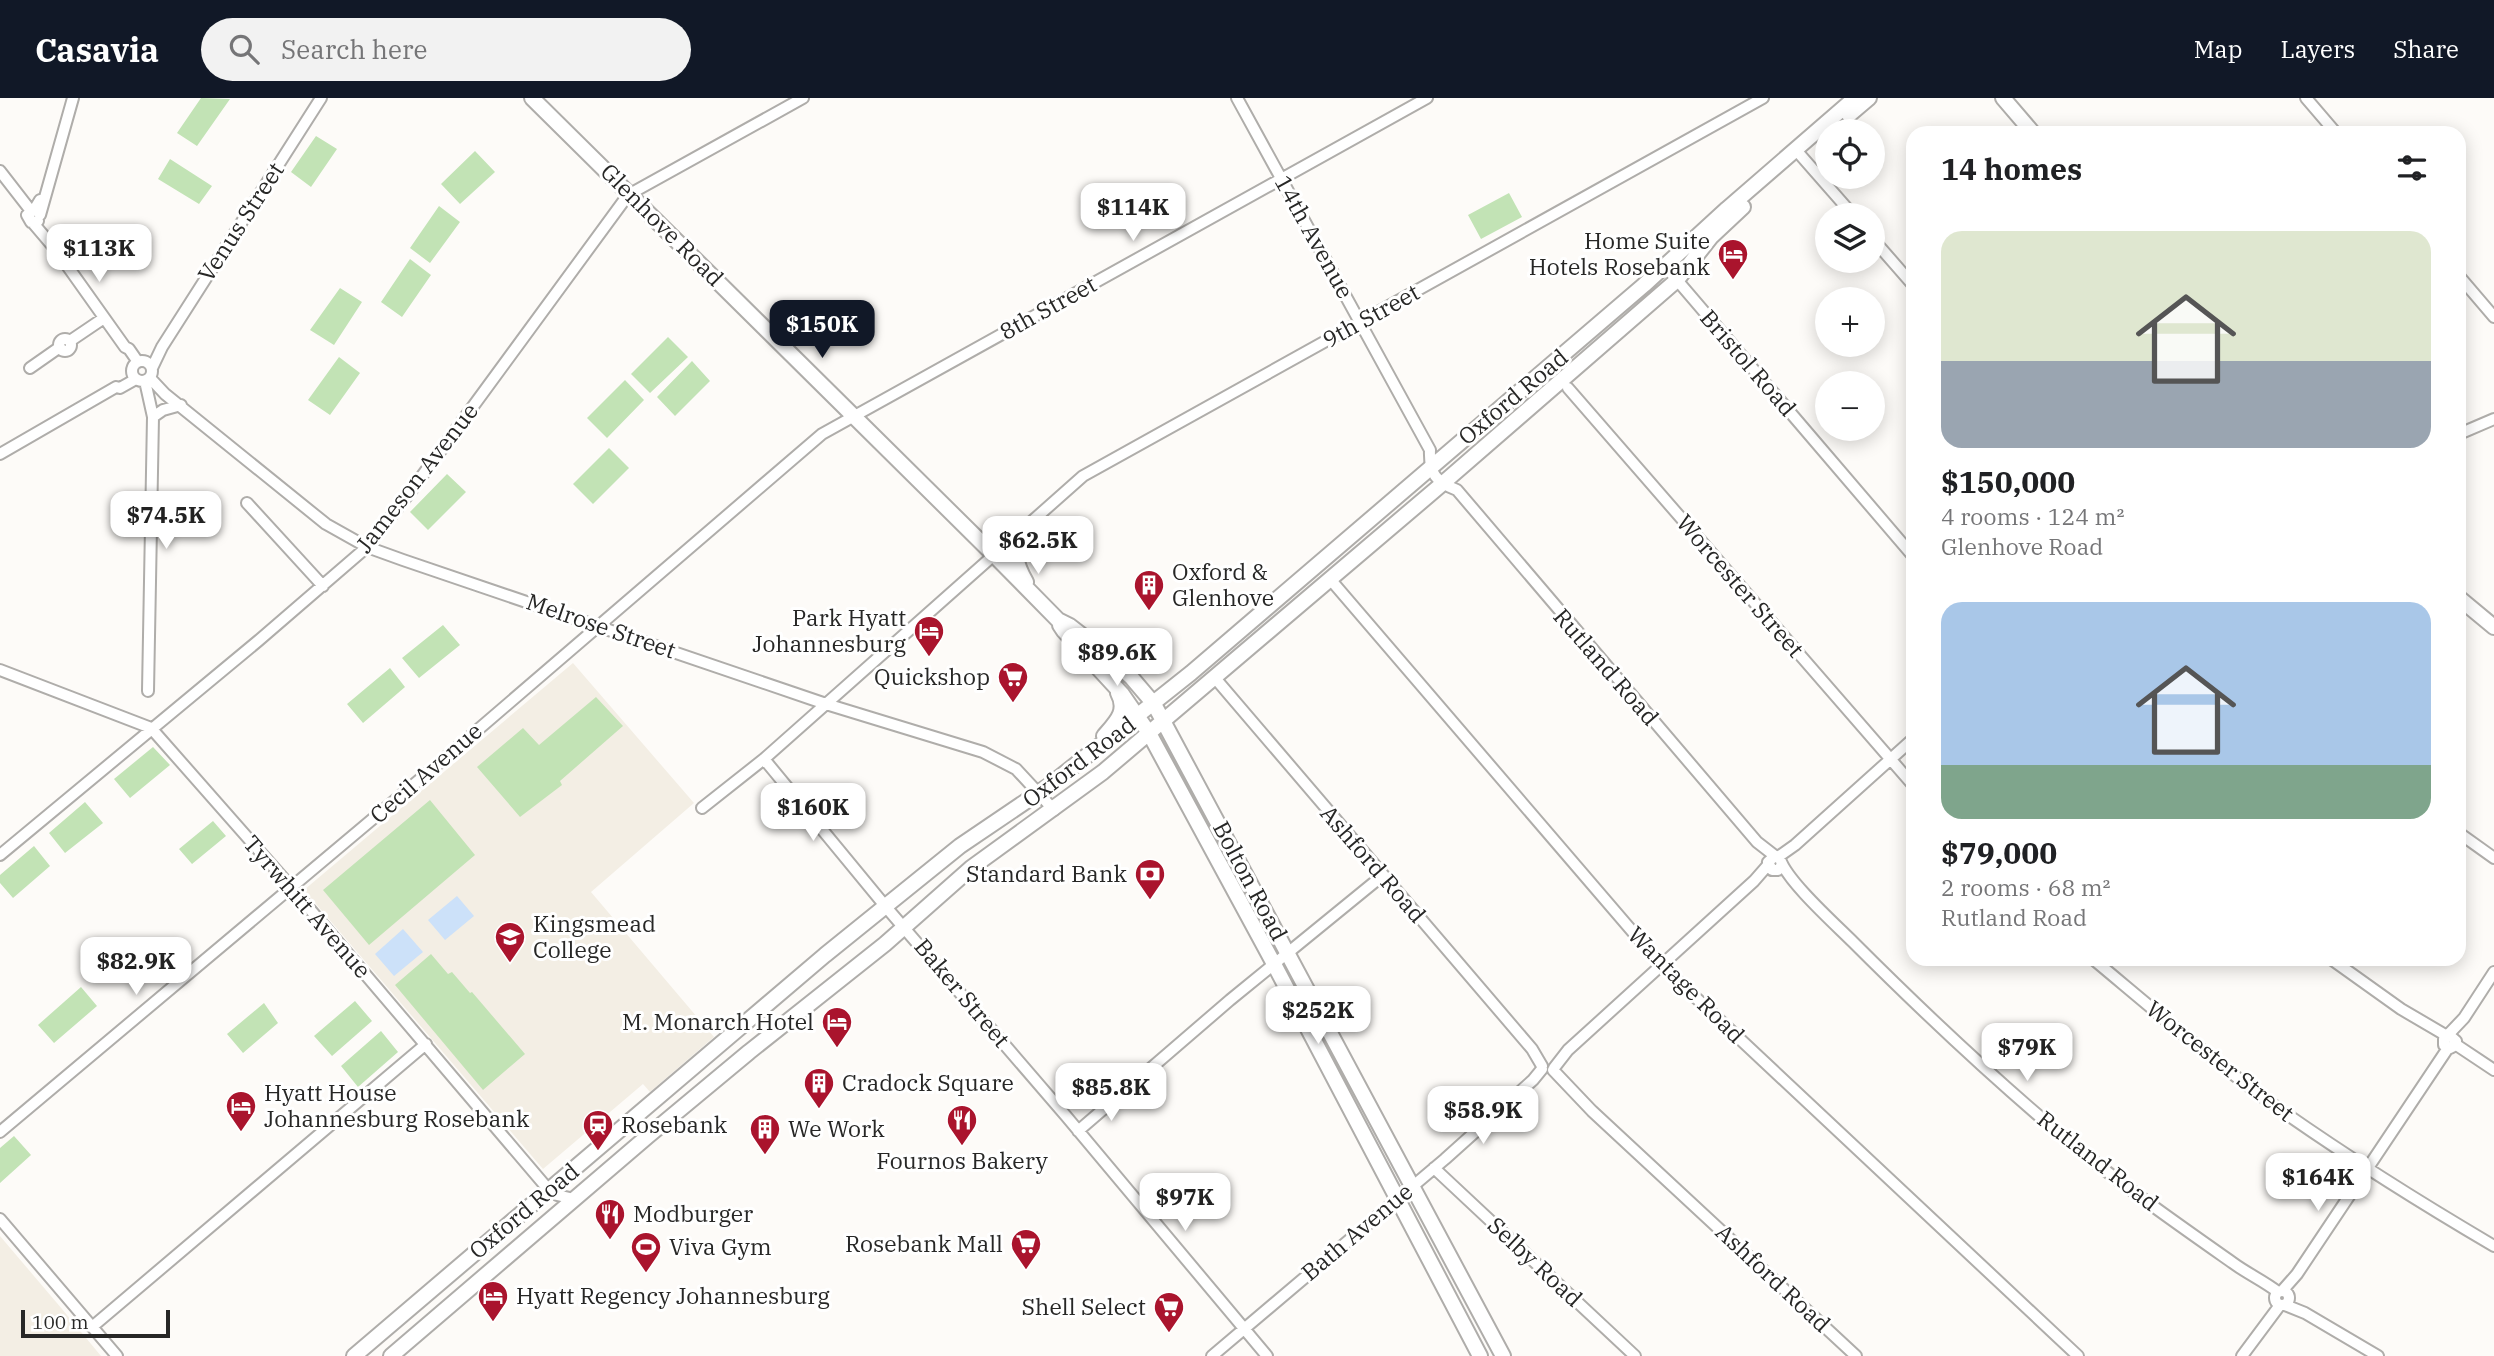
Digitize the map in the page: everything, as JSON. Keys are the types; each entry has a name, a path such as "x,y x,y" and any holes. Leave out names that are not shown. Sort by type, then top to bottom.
{"main road":[{"name":"Glenhove Road","path":"533,98 1037,600 1058,620 1101,650 1131,677 1154,704"},
{"name":"Oxford Road","path":"391,1356 708,1085 905,926 971,868 1054,810 1149,733 1563,382 1677,279 1712,237 1855,98"},
{"name":"Oxford Road","path":"1845,119 1870,98"},
{"path":"2003,98 2027,126"},
{"name":"Oxford Road","path":"354,1356 825,955 960,846 1040,792 1154,704 1430,467 1437,453 1543,371 1799,153 1815,142"},
{"path":"1023,528 1016,543 1016,556 1022,575 1037,600"},
{"path":"2466,604 2494,627"},
{"name":"Glenhove Road","path":"1058,620 1064,631 1139,716"},
{"path":"1088,756 1116,722 1123,708 1119,695 1102,672"},
{"name":"Bolton Road","path":"1154,704 1503,1356"},
{"name":"Bolton Road","path":"1139,716 1274,964 1480,1356"}],"street":[{"path":"34,216 44,195 73,98"},
{"name":"Venus Street","path":"0,454 117,384 143,372 162,347 321,98"},
{"name":"Jameson Avenue","path":"0,855 367,547 628,195 803,98"},
{"name":"14th Avenue","path":"1237,98 1360,321 1437,453 1456,472"},
{"name":"8th Street","path":"853,416 1427,98"},
{"name":"9th Street","path":"702,808 764,759 1083,476 1763,98"},
{"path":"2306,98 2330,126"},
{"path":"1799,153 1843,203"},
{"name":"Melrose Street","path":"0,171 16,193 15,198 34,216 43,237 48,239 143,372 312,514 338,532 367,547 826,704 996,758 1016,769 1054,810"},
{"path":"1885,253 1906,277"},
{"name":"Bristol Road","path":"1665,266 1906,548"},
{"path":"2466,284 2494,317"},
{"path":"30,368 104,318"},
{"path":"1555,361 1563,382"},
{"path":"1543,371 1563,382"},
{"path":"143,372 155,400 148,691"},
{"name":"Worcester Street","path":"1563,382 1906,778"},
{"path":"153,414 181,405"},
{"name":"Cecil Avenue","path":"0,1132 431,770 803,448 853,416"},
{"path":"2466,431 2494,419"},
{"path":"1430,467 1442,484 1457,490 1456,472"},
{"name":"Rutland Road","path":"1457,490 1775,863 1964,1050 2072,1144 2281,1298 2378,1356"},
{"path":"247,503 323,586"},
{"name":"Wantage Road","path":"1329,579 1662,966 2078,1356"},
{"name":"Tyrwhitt Avenue","path":"0,670 152,728 548,1189 557,1195 574,1199"},
{"name":"Ashford Road","path":"1215,678 1382,876 1532,1049 1536,1050 1548,1068 1856,1356"},
{"name":"Bath Avenue","path":"1212,1356 1548,1068 1906,745"},
{"name":"Baker Street","path":"764,759 1266,1356"},
{"path":"2466,838 2494,858"},
{"path":"1078,1130 1382,876"},
{"name":"Worcester Street","path":"2101,966 2170,1024 2263,1096 2366,1169 2494,1246"},
{"path":"2341,966 2449,1042 2494,1070"},
{"path":"2242,1356 2435,1066 2494,972"},
{"path":"92,1327 426,1044"},
{"name":"Selby Road","path":"1434,1168 1635,1356"},
{"path":"0,1219 117,1356"}],"shaded area":[{"name":"Kingsmead College","path":"573,663 694,803 591,892 714,1037 650,1092 643,1084 543,1169 304,890"},
{"path":"0,1236 62,1309 101,1356 0,1356"}],"green space":[{"path":"201,98 230,99 197,146 177,133"},
{"path":"316,136 337,149 311,187 291,172"},
{"path":"475,151 495,172 460,204 441,184"},
{"path":"170,159 212,186 199,204 158,179"},
{"path":"1509,193 1522,217 1481,239 1468,215"},
{"path":"439,206 460,222 430,263 410,248"},
{"path":"410,259 431,275 402,317 381,302"},
{"path":"340,288 362,302 334,345 310,330"},
{"path":"668,337 688,357 650,393 631,374"},
{"path":"339,357 360,373 330,415 308,400"},
{"path":"692,361 710,381 675,416 657,397"},
{"path":"625,380 644,400 607,438 587,418"},
{"path":"609,448 629,468 593,504 573,484"},
{"path":"447,474 466,492 428,530 410,512"},
{"path":"443,625 460,645 419,678 402,658"},
{"path":"390,668 405,687 363,723 347,704"},
{"path":"596,697 623,726 560,781 562,785 520,817 477,767 523,728 539,745"},
{"path":"153,747 170,765 130,798 114,779"},
{"path":"430,800 475,855 369,945 323,890"},
{"path":"85,802 103,823 65,853 49,833"},
{"path":"213,821 226,836 192,864 179,849"},
{"path":"34,846 50,866 13,898 0,883 0,875"},
{"path":"431,954 448,974 452,972 470,993 472,992 525,1054 483,1090 395,985"},
{"path":"81,987 97,1006 54,1043 38,1025"},
{"path":"355,1001 372,1021 332,1056 314,1036"},
{"path":"264,1003 278,1023 243,1053 227,1034"},
{"path":"381,1031 398,1052 358,1087 341,1066"},
{"path":"14,1136 31,1155 0,1183 0,1148"}],"water":[{"path":"457,896 474,916 445,940 428,920"},
{"path":"403,929 423,952 394,976 375,954"}],"place":[{"name":"Home Suite Hotels Rosebank","path":"1733,281"},
{"name":"Oxford & Glenhove","path":"1149,612"},
{"name":"Park Hyatt Johannesburg","path":"929,658"},
{"name":"Quickshop","path":"1013,704"},
{"name":"Standard Bank","path":"1150,901"},
{"name":"Kingsmead College","path":"510,964"},
{"name":"M. Monarch Hotel","path":"837,1049"},
{"name":"Cradock Square","path":"819,1110"},
{"name":"Hyatt House Johannesburg Rosebank","path":"241,1133"},
{"name":"Fournos Bakery","path":"962,1147"},
{"name":"Rosebank","path":"598,1152"},
{"name":"We Work","path":"765,1156"},
{"name":"Modburger","path":"610,1241"},
{"name":"Rosebank Mall","path":"1026,1271"},
{"name":"Viva Gym","path":"646,1274"},
{"name":"Hyatt Regency Johannesburg","path":"493,1323"},
{"name":"Shell Select","path":"1169,1334"}]}
